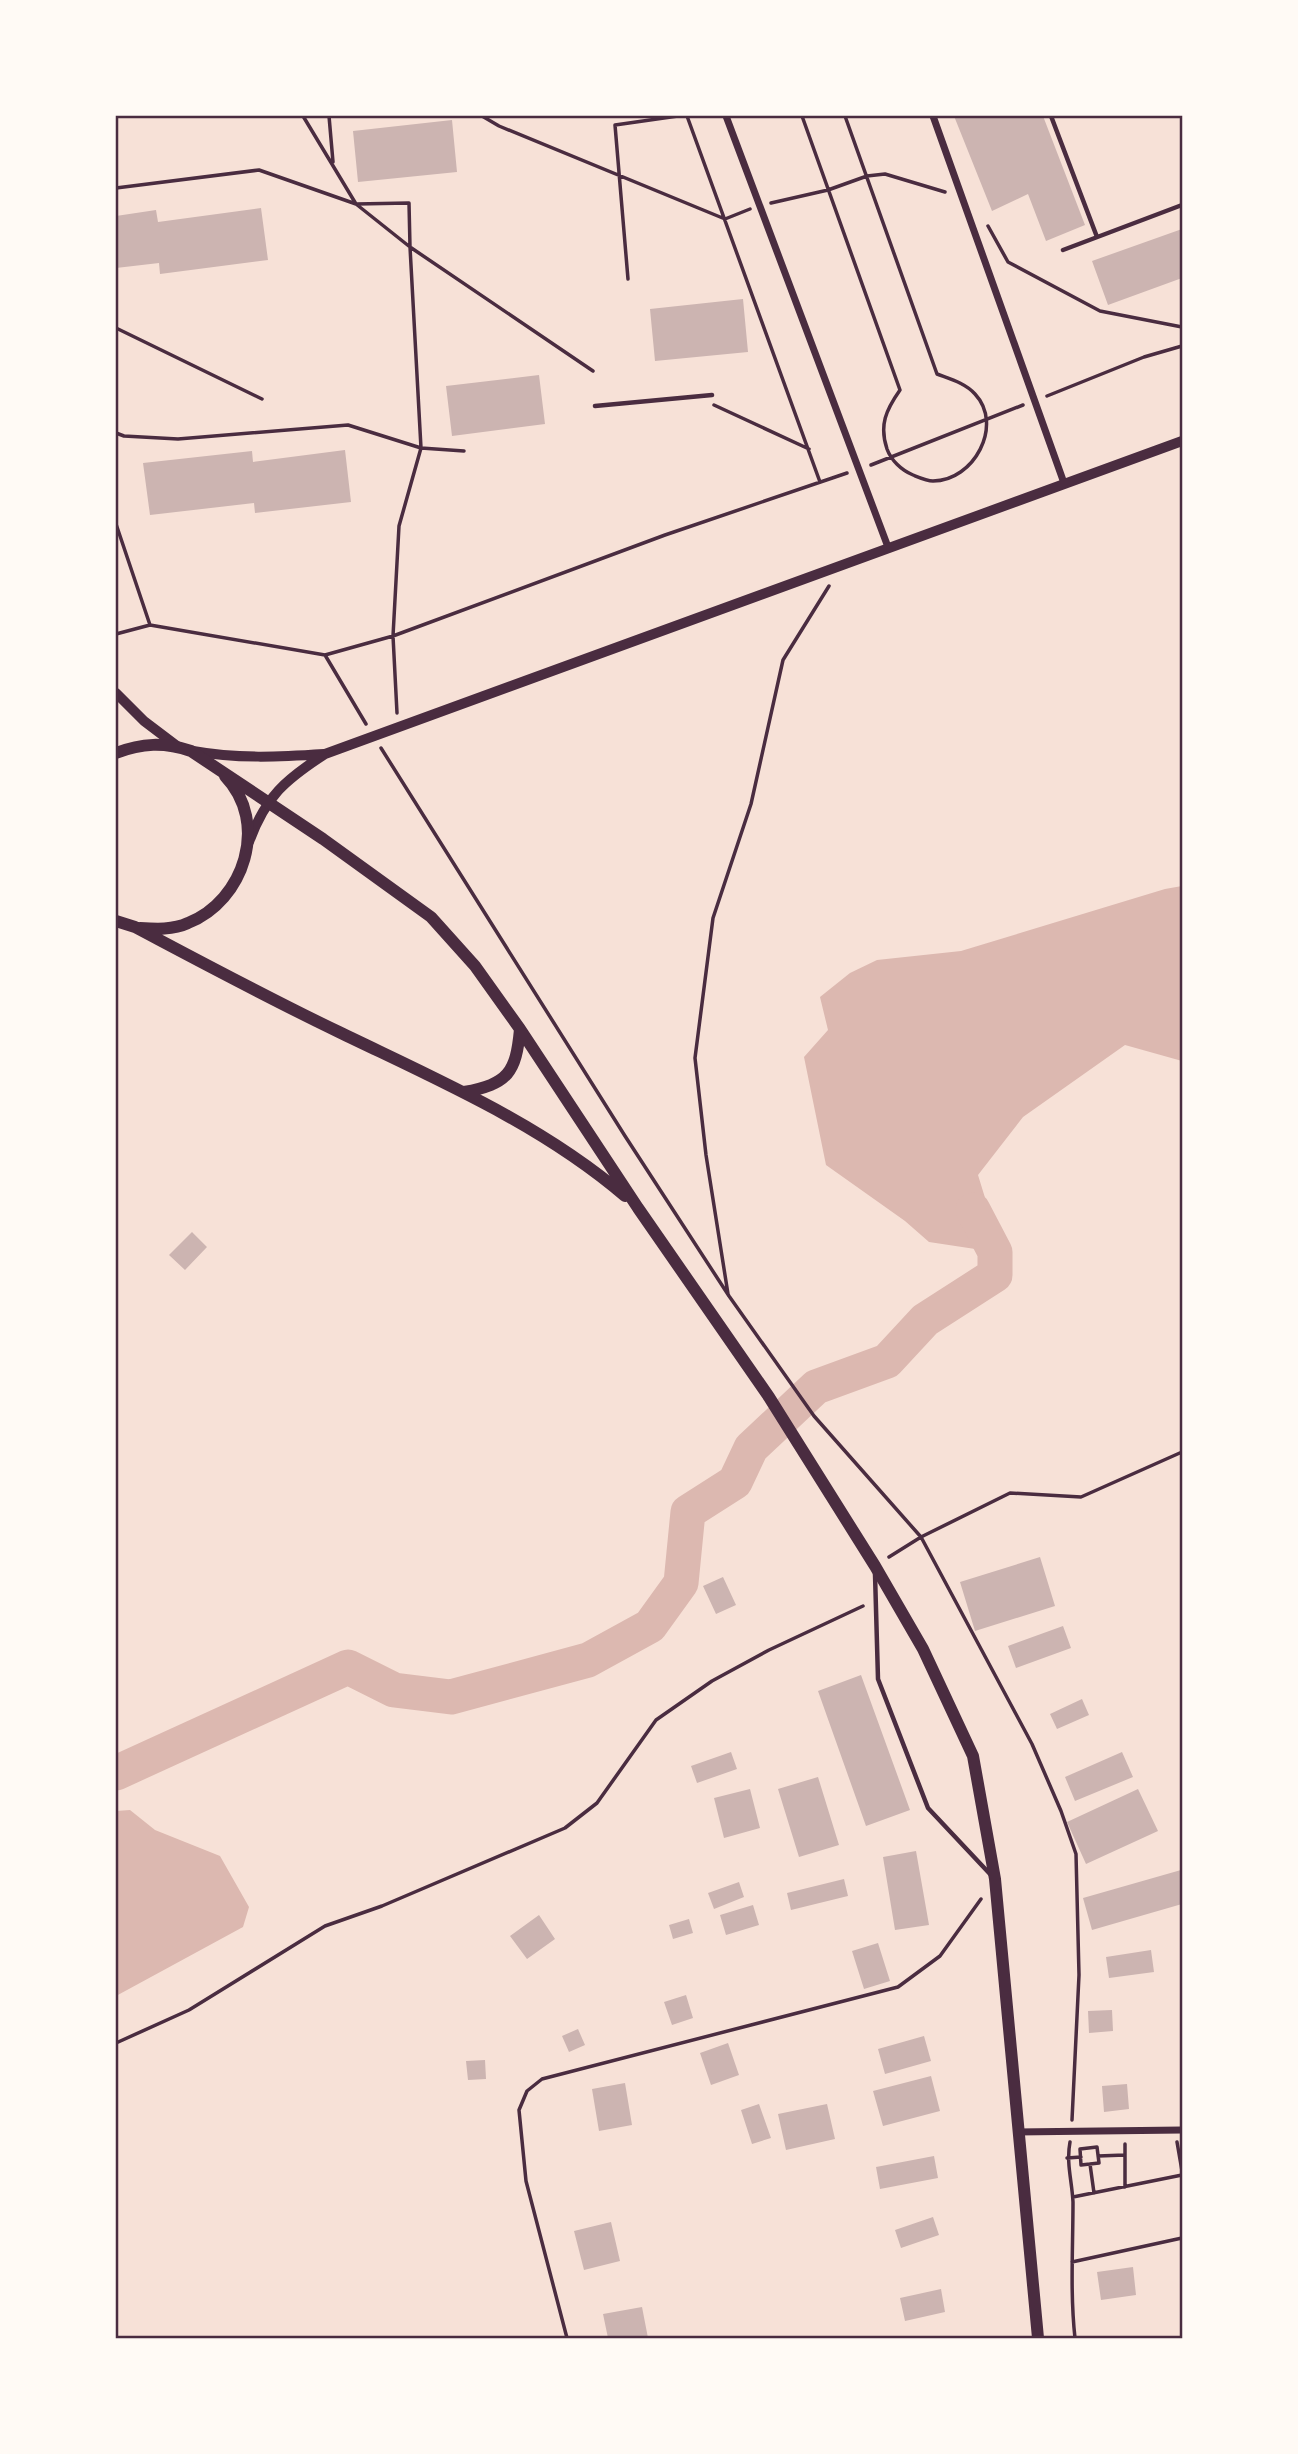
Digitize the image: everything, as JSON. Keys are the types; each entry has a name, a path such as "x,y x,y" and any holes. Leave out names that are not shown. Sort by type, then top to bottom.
{"main road":[{"path":"116,693 144,721 177,746"},
{"path":"116,753 134,746 155,743 191,751 213,763 323,839 431,917 475,966 520,1029 638,1208 769,1397 875,1566 923,1649 973,1756 995,1879 1003,1948 1017,2132 1038,2339"},
{"path":"135,928 161,929 187,924 210,912 229,894 242,871 248,846 247,822 241,800 229,780 213,763"},
{"path":"116,921 464,1092 542,1135 593,1169 638,1208"},
{"path":"464,1092 488,1088 508,1074 517,1056 520,1029"}],"street":[{"path":"726,116 888,547"},
{"path":"933,116 1064,483"},
{"path":"248,846 267,802 294,775 325,754 1182,441"},
{"path":"191,751 222,757 254,758 325,754"},
{"path":"1017,2132 1178,2130"}],"lane":[{"path":"1051,116 1097,237"},
{"path":"1063,250 1182,205"},
{"path":"595,406 712,395"},
{"path":"875,1566 878,1679 928,1808 995,1879"}],"path":[{"path":"303,116 356,204"},
{"path":"329,116 333,164"},
{"path":"482,116 499,126 725,219 759,206 828,190 867,176 885,174 962,197"},
{"path":"628,279 615,124 678,116"},
{"path":"687,116 821,482"},
{"path":"802,116 900,390 888,407 883,421 883,437 891,459 909,473 933,481 962,472 978,455 985,439 987,420 976,395 959,382 937,374 845,116"},
{"path":"116,188 259,170 356,204 410,247 593,371"},
{"path":"356,204 409,203 421,448 399,526 393,636 398,727"},
{"path":"985,220 1008,262 1100,311 1182,327"},
{"path":"116,328 262,399"},
{"path":"116,634 150,625 325,655 393,636 665,535 891,459 1143,357 1182,346"},
{"path":"696,397 811,450"},
{"path":"116,433 124,436 177,439 348,425 421,448 464,451"},
{"path":"116,524 150,625"},
{"path":"729,1296 706,1156 695,1058 713,918 751,804 783,660 830,586 839,580"},
{"path":"875,1566 921,1537 1010,1493 1081,1497 1182,1452"},
{"path":"116,2043 189,2010 325,1926 382,1906 565,1828 597,1803 656,1720 712,1681 834,1618 876,1600"},
{"path":"567,2339 526,2181 519,2109 527,2091 542,2079 898,1987 940,1956 995,1879"},
{"path":"1073,2197 1182,2173 1178,2130"},
{"path":"1124,2131 1125,2187"},
{"path":"1097,2147 1098,2156 1099,2163 1082,2165 1080,2149 1097,2147"},
{"path":"1098,2156 1125,2155"},
{"path":"1067,2158 1081,2157"},
{"path":"1090,2164 1094,2193"},
{"path":"1072,2262 1182,2238"}],"shaded area":[{"path":"1182,886 1182,1061 1125,1045 1023,1117 978,1175 990,1214 1009,1242 995,1252 929,1242 905,1221 826,1165 804,1057 828,1030 820,997 850,973 877,960 961,951"},
{"path":"130,1810 155,1830 220,1856 249,1907 243,1927 116,1996 116,1811"}],"building":[{"path":"954,116 1043,116 1085,225 1046,241 1028,194 992,211"},
{"path":"452,120 457,172 358,182 353,131"},
{"path":"261,208 268,260 160,274 159,263 116,268 116,216 156,210 158,222"},
{"path":"1182,229 1182,278 1108,305 1092,261"},
{"path":"743,299 748,352 655,361 650,309"},
{"path":"539,375 545,424 452,436 446,386"},
{"path":"345,450 351,502 255,513 254,503 150,515 143,463 252,451 253,462"},
{"path":"192,1232 207,1247 185,1270 169,1255"},
{"path":"1040,1557 1055,1606 975,1631 960,1582"},
{"path":"723,1577 736,1605 716,1614 703,1586"},
{"path":"1063,1626 1071,1648 1016,1668 1008,1646"},
{"path":"861,1675 910,1810 866,1826 818,1691"},
{"path":"1082,1699 1089,1715 1057,1729 1050,1714"},
{"path":"731,1752 737,1769 697,1783 691,1766"},
{"path":"1122,1752 1133,1777 1075,1801 1065,1777"},
{"path":"818,1777 839,1845 799,1857 778,1789"},
{"path":"750,1789 760,1828 724,1838 714,1798"},
{"path":"1138,1789 1158,1831 1086,1864 1067,1822"},
{"path":"916,1851 929,1925 895,1930 883,1857"},
{"path":"1181,1870 1182,1904 1092,1930 1083,1898"},
{"path":"844,1879 848,1896 791,1910 787,1893"},
{"path":"739,1882 744,1897 714,1909 708,1893"},
{"path":"753,1905 759,1925 726,1935 720,1915"},
{"path":"539,1915 555,1939 527,1959 510,1936"},
{"path":"689,1919 693,1933 673,1939 669,1925"},
{"path":"878,1943 890,1981 864,1989 852,1951"},
{"path":"1151,1950 1154,1972 1109,1978 1106,1957"},
{"path":"686,1995 693,2018 672,2025 664,2002"},
{"path":"1112,2010 1113,2031 1089,2033 1088,2011"},
{"path":"578,2029 585,2045 569,2052 562,2036"},
{"path":"924,2036 931,2061 885,2074 878,2049"},
{"path":"728,2043 739,2075 711,2085 700,2053"},
{"path":"485,2060 486,2079 468,2080 466,2061"},
{"path":"931,2076 940,2111 883,2126 873,2091"},
{"path":"625,2083 632,2125 599,2131 592,2089"},
{"path":"1127,2084 1129,2109 1104,2112 1102,2086"},
{"path":"759,2104 771,2138 752,2144 741,2110"},
{"path":"827,2104 835,2139 786,2150 778,2114"},
{"path":"934,2156 938,2178 880,2189 876,2167"},
{"path":"933,2217 939,2235 901,2248 895,2230"},
{"path":"611,2222 620,2261 584,2270 574,2231"},
{"path":"1133,2267 1136,2295 1101,2300 1097,2272"},
{"path":"941,2289 945,2312 905,2321 900,2298"},
{"path":"642,2307 648,2338 608,2338 603,2314"}],"waterway":[{"path":"116,1773 348,1667 394,1690 451,1697 588,1660 650,1626 681,1583 688,1512 735,1482 751,1448 816,1387 887,1361 925,1320 995,1275 995,1252 973,1210"}]}
